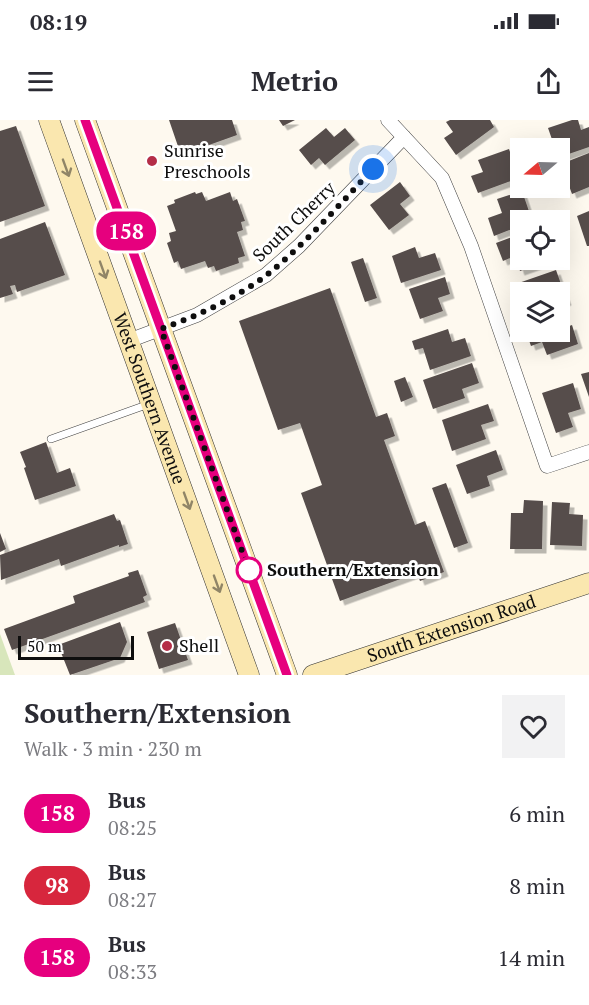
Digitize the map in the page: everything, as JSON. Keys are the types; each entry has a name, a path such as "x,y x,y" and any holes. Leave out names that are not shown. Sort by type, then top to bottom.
{"main road":[{"name":"West Southern Avenue","path":"49,120 249,675"},
{"name":"West Southern Avenue","path":"85,120 287,675"},
{"name":"South Extension Road","path":"313,675 589,583"}],"street":[{"path":"388,120 442,178 471,246 547,466 589,452"},
{"name":"South Cherry","path":"128,341 196,315 266,275 299,246 404,136"}],"lane":[{"path":"51,439 151,403"}],"green space":[{"path":"0,634 15,675 0,675"}],"building":[{"path":"169,120 232,120 237,135 181,155"},
{"path":"279,120 295,120 283,126"},
{"path":"450,120 490,120 494,127 456,155 444,138 453,132 446,122"},
{"path":"578,120 581,130 589,127 589,147 570,154 570,138 552,138 548,128"},
{"path":"16,126 45,206 0,222 0,131"},
{"path":"326,128 334,137 345,128 355,140 325,165 319,158 311,165 299,150"},
{"path":"509,149 510,181 478,193 471,176 483,172 478,160"},
{"path":"589,153 589,187 572,194 570,189 570,160"},
{"path":"400,182 410,196 400,204 409,215 389,230 370,205"},
{"path":"195,192 196,194 202,192 206,201 230,192 233,201 237,199 245,221 241,222 243,230 237,232 245,256 238,258 239,263 216,271 214,266 208,268 205,261 181,269 178,261 174,263 167,243 171,241 169,233 176,231 167,206 175,203 174,200"},
{"path":"510,195 510,198 524,198 529,210 510,210 510,230 494,236 488,218 502,213 497,199"},
{"path":"589,211 589,246 587,246 577,216"},
{"path":"45,222 65,275 17,292 15,285 10,286 13,294 0,298 0,239"},
{"path":"510,238 510,258 503,261 496,243"},
{"path":"415,247 419,258 435,253 441,270 401,283 392,256"},
{"path":"363,258 377,298 365,302 351,262"},
{"path":"556,270 560,282 522,282"},
{"path":"445,277 450,294 438,298 443,311 420,319 409,289"},
{"path":"330,288 376,417 387,413 395,436 384,440 415,525 425,521 444,572 420,581 417,573 340,601 301,493 322,485 300,423 278,430 239,321"},
{"path":"572,325 578,344 547,355 542,342 570,342 570,326"},
{"path":"448,329 452,342 465,338 471,356 430,370 423,348 415,350 412,341"},
{"path":"530,342 542,342 531,346"},
{"path":"472,363 479,383 462,389 465,398 433,409 423,380"},
{"path":"589,372 589,397 581,374"},
{"path":"405,377 413,397 401,402 394,381"},
{"path":"573,383 581,409 568,413 573,427 556,433 542,393"},
{"path":"488,404 494,421 481,425 486,439 452,451 442,420"},
{"path":"46,442 57,473 70,468 76,486 35,500 20,452"},
{"path":"496,450 503,470 487,476 490,486 467,494 456,465"},
{"path":"446,483 468,543 454,548 432,488"},
{"path":"524,500 543,501 542,549 510,549 511,513 523,513"},
{"path":"552,502 570,503 569,514 583,515 582,546 550,545"},
{"path":"114,514 117,521 120,520 128,544 119,547 119,545 61,566 59,559 1,580 0,555"},
{"path":"0,533 6,549 0,552"},
{"path":"138,570 147,595 143,597 145,602 12,650 4,629 75,603 73,596 129,576 128,573"},
{"path":"120,622 127,642 120,658 70,675 58,645"},
{"name":"Shell","path":"175,623 188,660 159,669 147,632"}],"bus line":[{"name":"158","path":"85,120 287,675"}],"place":[{"name":"Sunrise Preschools","path":"152,161"},
{"name":"Southern/Extension","path":"249,570"},
{"name":"Shell","path":"167,646"}],"route":[{"path":"249,570 161,329 196,315 266,275 299,246 373,169"}]}
